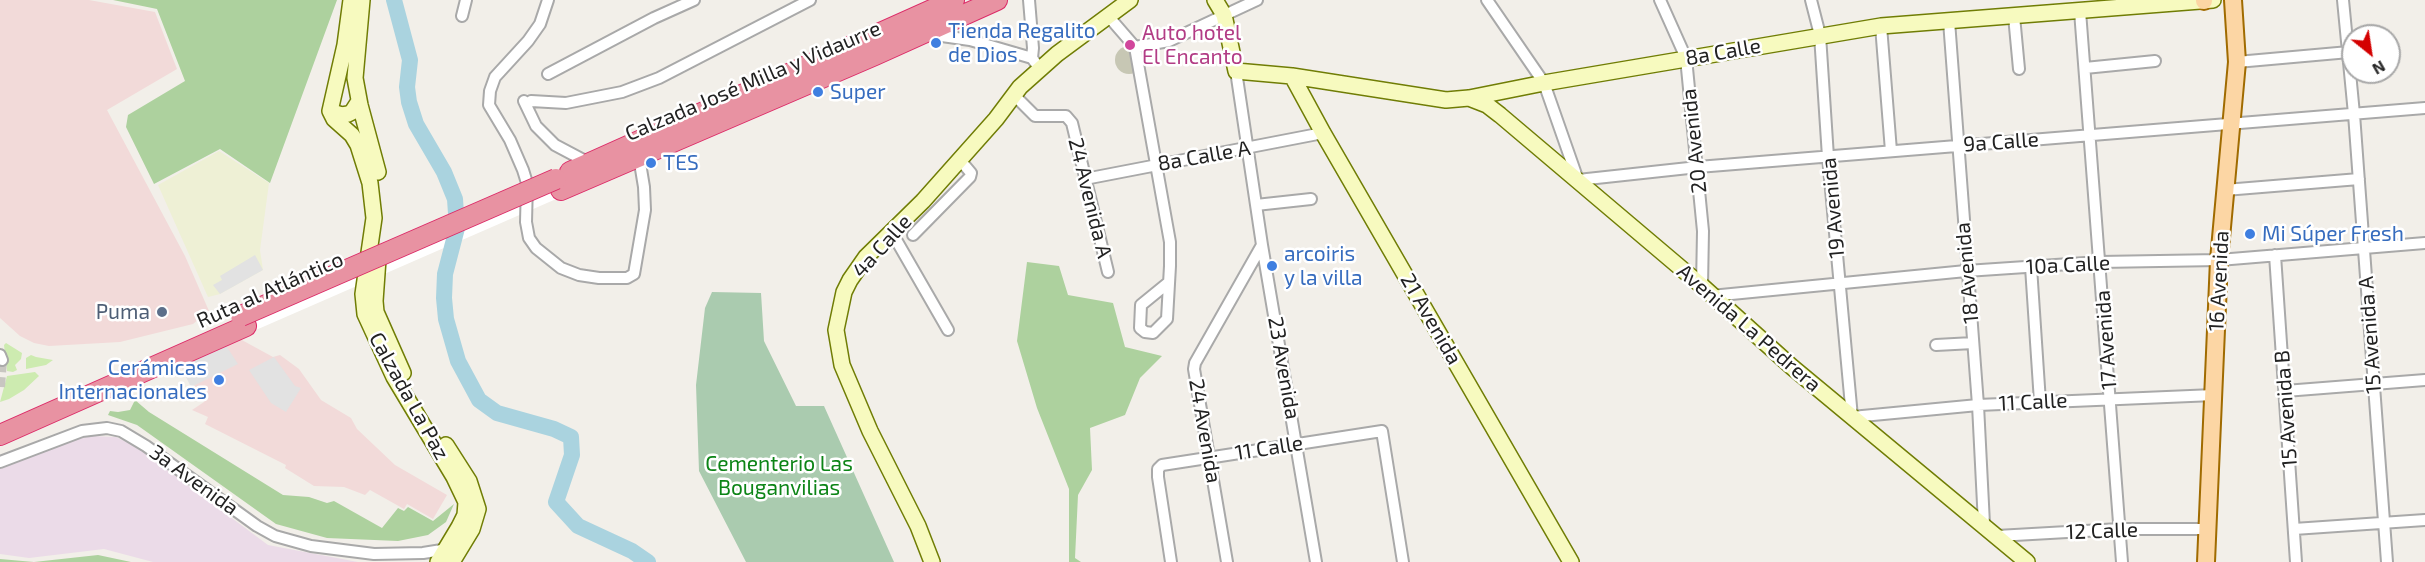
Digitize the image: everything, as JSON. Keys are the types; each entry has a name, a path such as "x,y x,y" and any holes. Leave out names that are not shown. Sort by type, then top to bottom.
{"highway":[{"name":"Calzada José Milla y Vidaurre","path":"558,184 639,157 997,0"},
{"name":"Calzada José Milla y Vidaurre","path":"558,184 590,164 942,2"},
{"name":"Ruta al Atlántico","path":"0,421 244,321 558,184"},
{"name":"Ruta al Atlántico","path":"0,435 244,321"}],"main road":[{"name":"16 Avenida","path":"2206,562 2219,260 2237,62 2233,0"}],"street":[{"path":"351,0 345,45 330,111 342,115 348,114 359,101"},
{"name":"Calzada La Paz","path":"362,0 355,73 359,101 381,185 383,205 375,291 376,312 414,393 469,481 472,503"},
{"path":"462,16 466,0"},
{"path":"548,0 540,24 534,33 495,77 490,91 489,105 510,140 528,183 526,222 529,238 536,248 561,268 579,275 627,278 633,274 636,269 645,210 639,157"},
{"path":"548,74 654,18 694,0"},
{"path":"1029,0 1036,64"},
{"name":"4a Calle","path":"932,562 918,526 852,391 842,365 836,330 840,307 850,280 866,257 923,201 960,160 1036,64 1109,17 1130,0"},
{"name":"23 Avenida","path":"1215,0 1224,15 1236,71 1262,245 1298,443 1316,562"},
{"path":"1136,47 1169,41 1257,0"},
{"path":"1487,0 1544,83 1578,180"},
{"name":"20 Avenida","path":"1660,0 1686,58 1698,167 1707,291"},
{"name":"19 Avenida","path":"1811,0 1820,35 1828,157 1852,417"},
{"name":"8a Calle","path":"1236,71 1292,76 1446,100 1469,98 1686,58 1881,26 2213,0"},
{"name":"15 Avenida A","path":"2343,0 2346,24"},
{"path":"590,164 555,145 536,126 528,101 567,103 622,92 659,78 802,2"},
{"name":"17 Avenida","path":"2080,11 2122,562"},
{"path":"2014,16 2019,69"},
{"path":"1109,17 1136,47 1170,242 1168,283"},
{"name":"18 Avenida","path":"1949,21 1956,145 1978,405 1984,524"},
{"path":"1881,26 1891,151"},
{"path":"935,28 942,36 970,40 1036,64"},
{"path":"2237,62 2341,53"},
{"path":"2085,68 2155,62"},
{"name":"21 Avenida","path":"1292,76 1571,562"},
{"name":"15 Avenida A","path":"2352,84 2387,562"},
{"name":"24 Avenida A","path":"1014,94 1035,116 1066,116 1072,123 1108,272"},
{"name":"Avenida La Pedrera","path":"1469,98 1487,105 1578,180 1707,291 1748,330 2027,562"},
{"name":"9a Calle","path":"1578,180 1698,167 1956,145 2425,108"},
{"name":"Calzada La Paz","path":"330,111 334,119 352,135 358,145 370,183 374,218 363,294 365,314 394,377 472,503"},
{"name":"8a Calle A","path":"1085,179 1323,133"},
{"path":"913,235 970,177 970,173 960,160"},
{"path":"2225,190 2359,179"},
{"path":"1256,205 1311,199"},
{"path":"891,231 948,330"},
{"name":"10a Calle","path":"1707,291 1840,285 1966,271 2100,262 2219,260 2425,243"},
{"name":"24 Avenida","path":"1227,562 1194,369 1195,363 1262,245"},
{"name":"15 Avenida B","path":"2276,255 2296,562"},
{"path":"2031,267 2040,402"},
{"path":"1936,345 1972,343"},
{"path":"2285,391 2425,380"},
{"name":"11 Calle","path":"1852,417 1978,405 2214,395"},
{"name":"3a Avenida","path":"0,462 82,431 107,428 121,431 146,446 257,526 275,536 311,546 392,559 455,553"},
{"name":"11 Calle","path":"1171,562 1158,469 1162,465 1383,431 1403,562"},
{"path":"438,562 455,553 465,515 472,503"},
{"path":"2294,529 2425,520"},
{"name":"12 Calle","path":"1997,536 2120,530 2207,529"}],"shaded area":[{"path":"0,0 89,0 155,12 177,69 107,110 185,256 209,311 193,324 120,342 49,346 34,343 20,336 0,318"},
{"path":"1129,46 1139,50 1143,60 1139,70 1129,74 1119,70 1115,60 1119,50"},
{"path":"219,151 269,183 260,250 263,270 220,294 208,297 158,185"},
{"path":"255,255 263,270 220,294 213,285 222,280 220,276"},
{"path":"240,339 273,357 280,355 299,369 321,400 351,418 357,429 395,465 447,495 433,519 407,504 404,509 370,490 365,495 344,487 314,486 285,468 286,465 205,424 208,417 192,410 204,402 194,385 191,387 223,341"},
{"path":"223,341 238,364 191,387 180,365"},
{"path":"274,357 295,386 301,388 286,412 271,403 249,370"},
{"path":"92,436 116,437 135,446 268,545 358,562 153,562 104,549 29,558 0,554 0,468 73,440"}],"green space":[{"path":"113,0 337,0 270,183 220,149 154,184 126,127 128,115 185,81 157,9"},
{"path":"1027,262 1059,266 1068,295 1113,303 1125,347 1162,356 1140,378 1125,415 1090,428 1092,470 1078,495 1075,558 1081,562 1069,562 1069,489 1037,408 1017,341"},
{"name":"Cementerio Las Bouganvilias","path":"712,292 761,293 764,341 796,406 824,406 894,562 746,562 699,471 696,385 705,308"},
{"path":"6,343 22,353 21,359 15,365 17,370 13,372 7,371 4,345"},
{"path":"31,355 53,360 46,365 26,369 26,358"},
{"path":"35,372 39,376 24,390 0,402 7,376"},
{"path":"135,400 149,412 283,495 309,497 327,503 334,501 382,528 398,508 404,511 408,507 433,521 454,504 446,522 428,535 398,541 327,538 276,524 137,425 108,415 110,411 130,410"},
{"path":"98,555 131,562 34,562"},
{"path":"0,559 34,562 0,562"}],"pier":[{"path":"553,172 563,196 249,333 238,309"}],"waterway":[{"path":"394,0 410,60 407,87 409,102 416,124 444,172 455,199 457,228 445,274 444,298 446,319 458,361 479,400 497,413 554,429 571,437 572,455 556,502 578,526 632,551 648,562"}],"tunnel":[{"path":"0,387 2,360"}],"place":[{"name":"Tienda Regalito de Dios","path":"936,43"},
{"name":"Auto hotel El Encanto","path":"1130,45"},
{"name":"Super","path":"818,92"},
{"name":"TES","path":"651,163"},
{"name":"Mi Súper Fresh","path":"2250,234"},
{"name":"arcoiris y la villa","path":"1272,266"},
{"name":"Puma","path":"162,312"},
{"name":"Cerámicas Internacionales","path":"219,380"}]}
